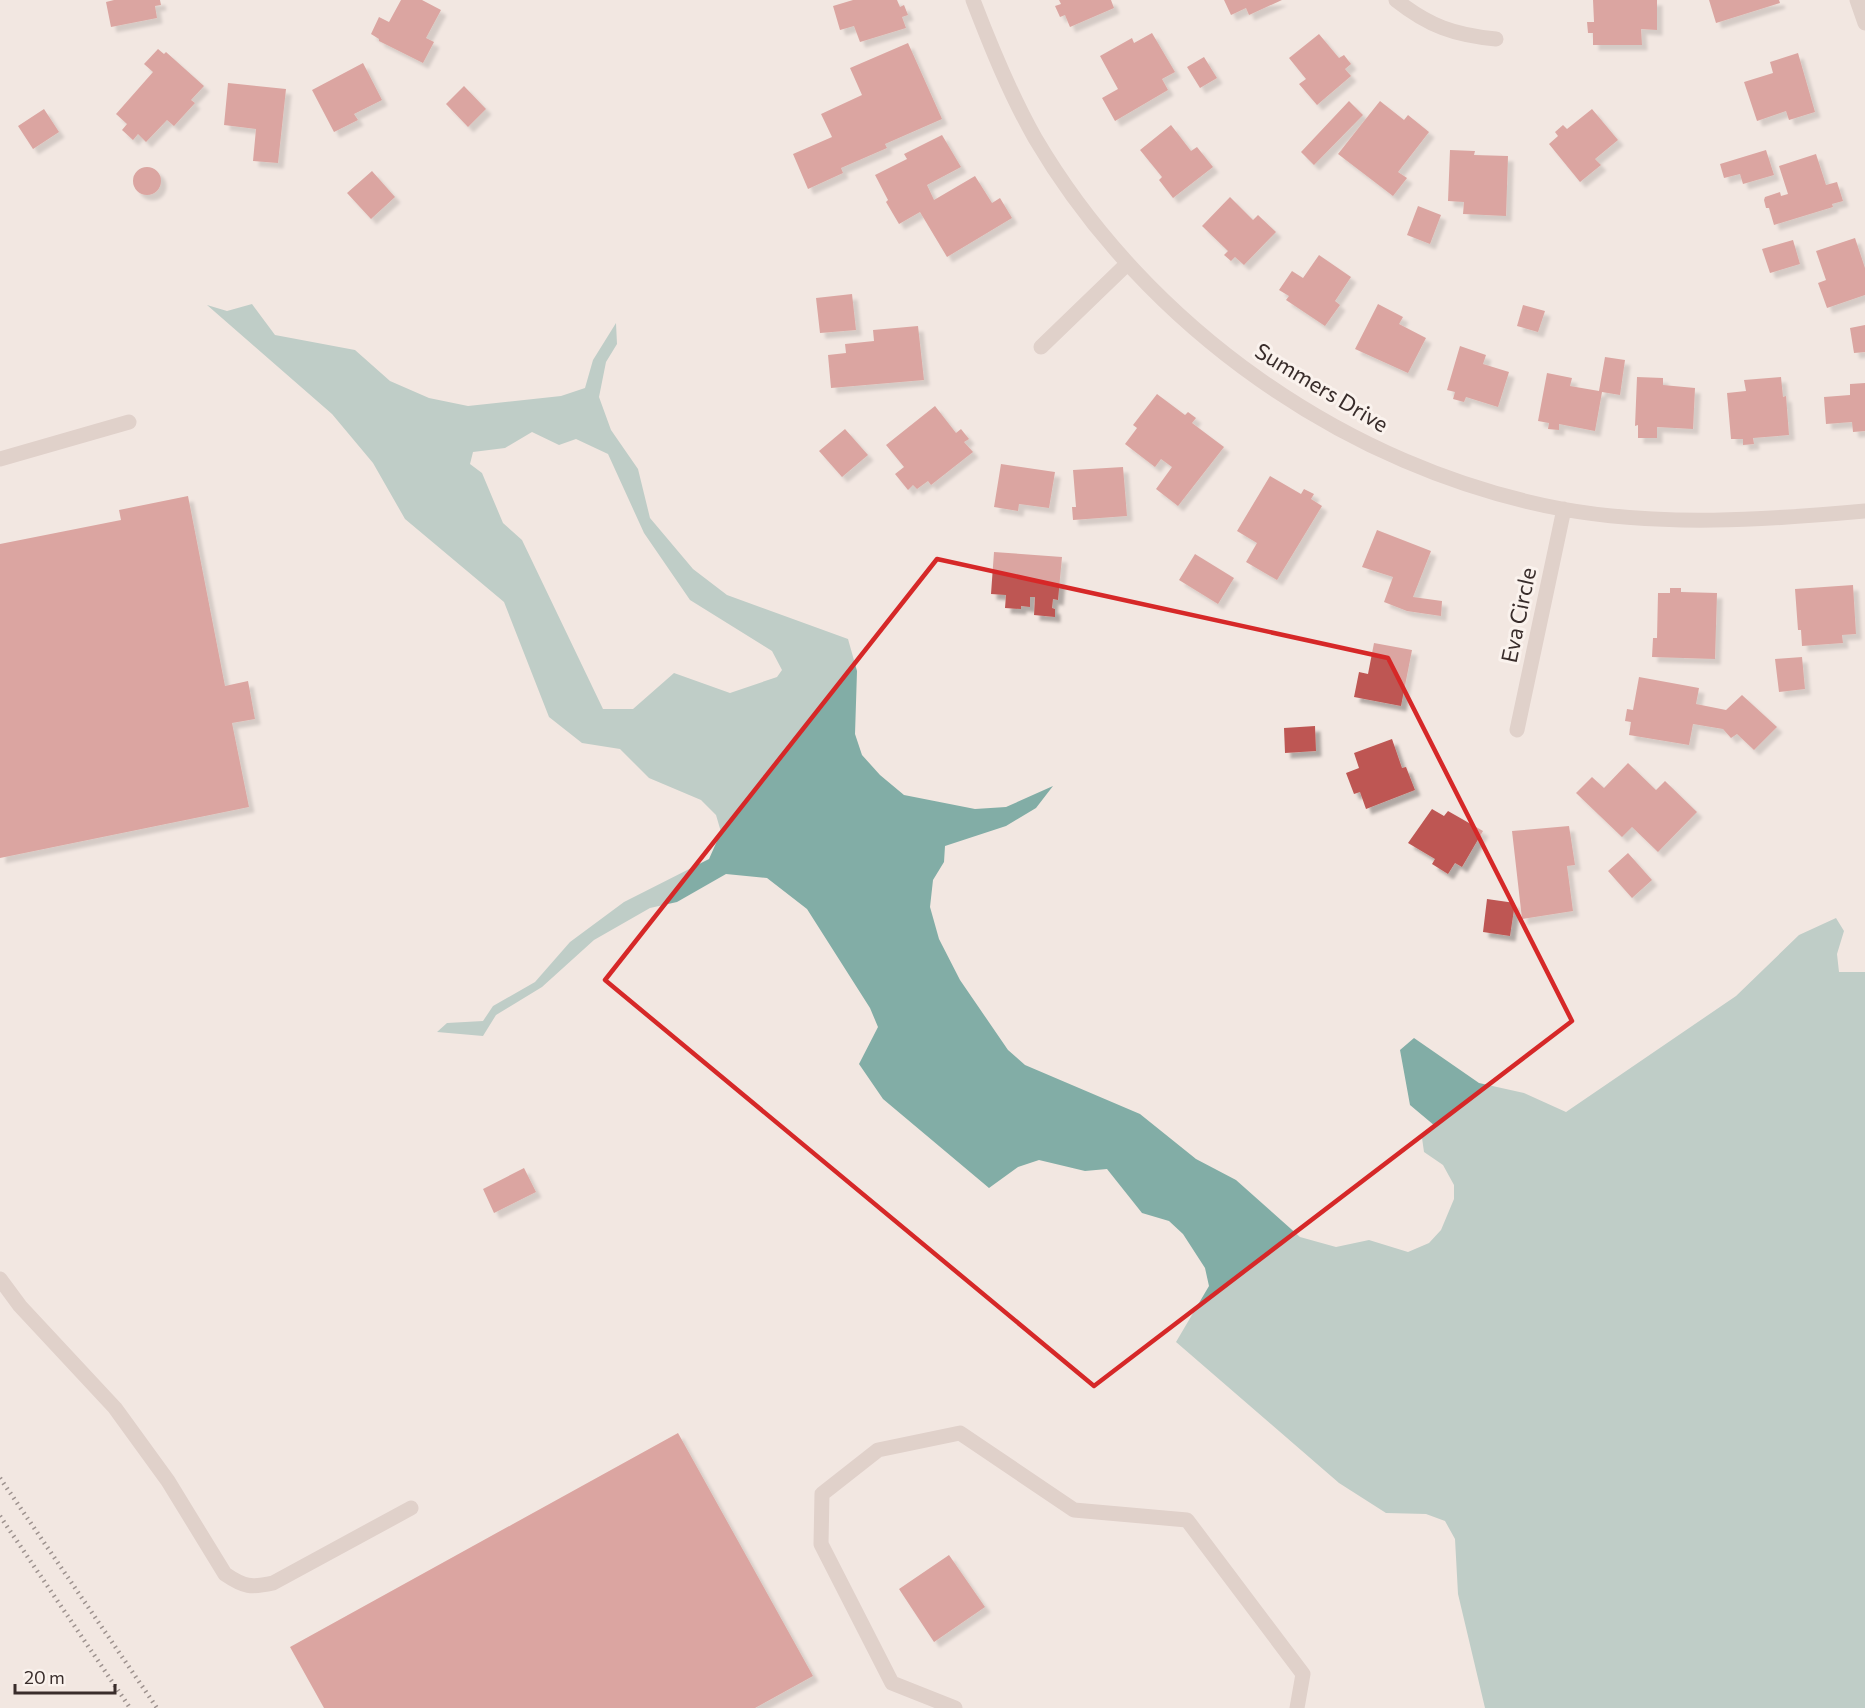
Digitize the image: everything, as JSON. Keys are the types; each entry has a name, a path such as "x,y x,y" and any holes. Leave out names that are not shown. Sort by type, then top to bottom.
{"street":[{"name":"Summers Drive","path":"973,0 1000,68 1035,138 1077,202 1127,264 1181,318 1252,375 1344,432 1416,466 1503,496 1564,509 1640,518 1717,520 1865,511"},
{"path":"1396,0 1416,16 1448,31 1496,39"},
{"path":"1857,0 1865,23"},
{"path":"1041,347 1127,264"},
{"path":"0,459 129,422"},
{"name":"Eva Circle","path":"1517,730 1564,509"},
{"path":"0,1279 20,1306 115,1408 168,1481 225,1574 240,1584 255,1587 273,1583 411,1508"},
{"path":"955,1708 892,1683 821,1544 821,1534 822,1494 878,1450 960,1433 1074,1510 1187,1520 1303,1674 1297,1708"}],"highlighted area":[{"path":"937,559 1388,658 1572,1021 1094,1386 605,980"}],"water":[{"path":"252,304 275,335 355,350 390,381 429,398 468,406 561,396 585,388 593,360 616,323 617,344 606,362 599,397 611,430 638,469 650,518 693,569 727,595 848,639 857,671 855,734 862,755 880,775 904,795 975,809 1006,807 1053,786 1036,808 1006,826 945,846 944,862 933,880 930,907 939,939 960,980 1008,1050 1025,1065 1140,1114 1196,1159 1236,1180 1300,1237 1336,1247 1369,1240 1408,1252 1429,1243 1441,1230 1454,1199 1454,1185 1443,1165 1424,1152 1422,1138 1435,1126 1410,1105 1400,1050 1414,1038 1479,1083 1524,1093 1566,1112 1736,996 1799,935 1836,918 1844,931 1837,954 1839,972 1865,972 1865,1708 1485,1708 1458,1594 1455,1539 1445,1521 1426,1514 1386,1513 1339,1483 1176,1342 1209,1286 1205,1268 1183,1234 1169,1221 1142,1213 1107,1169 1085,1171 1039,1160 1018,1167 989,1188 883,1099 859,1064 878,1027 870,1008 807,909 767,878 726,874 677,902 650,908 594,940 542,987 496,1015 483,1036 437,1032 447,1023 483,1021 493,1006 535,982 570,942 624,902 709,859 721,832 716,815 701,800 649,778 620,749 582,743 549,717 504,602 405,519 373,463 332,414 207,305 227,311","holes":["532,432 559,445 576,439 608,454 644,533 690,600 772,651 782,670 777,677 730,693 674,673 633,709 603,709 522,540 503,523 482,473 470,464 473,452 505,448"]}],"building":[{"path":"160,0 161,5 155,6 157,18 111,27 106,2"},
{"path":"401,0 422,0 441,10 426,38 434,42 423,63 379,41 371,34 379,17 389,22"},
{"path":"853,0 897,0 900,7 904,5 908,15 902,17 906,28 860,42 854,26 840,30 833,6"},
{"path":"1059,0 1111,0 1114,8 1070,27 1065,15 1060,17 1055,6 1061,4"},
{"path":"1224,0 1282,0 1249,15 1246,8 1231,15"},
{"path":"1593,0 1657,0 1657,30 1641,29 1642,45 1593,45 1593,33 1588,33 1587,22 1594,22"},
{"path":"1709,0 1779,0 1780,3 1716,23"},
{"path":"1152,33 1175,72 1162,79 1168,90 1115,121 1102,98 1118,89 1100,56 1132,38 1134,43"},
{"path":"1319,34 1339,58 1344,55 1351,64 1345,69 1351,76 1317,105 1299,84 1306,79 1289,58"},
{"path":"908,43 942,119 885,144 887,148 841,168 843,173 808,189 793,154 832,137 821,114 862,95 850,68"},
{"path":"158,49 164,54 166,52 204,86 191,100 195,103 174,126 167,120 146,142 138,134 133,140 122,130 127,124 116,114 153,72 144,64"},
{"path":"1798,53 1815,112 1789,120 1786,111 1757,121 1744,82 1773,73 1770,62"},
{"path":"1204,57 1217,78 1200,88 1187,67"},
{"path":"363,63 382,100 354,114 358,120 334,132 312,90"},
{"path":"228,83 286,89 278,163 253,161 256,129 224,125"},
{"path":"464,86 486,109 468,127 446,104"},
{"path":"1349,101 1363,115 1314,165 1301,152"},
{"path":"1380,101 1404,120 1408,115 1429,132 1398,172 1407,178 1393,196 1338,154"},
{"path":"44,109 59,132 33,149 18,126"},
{"path":"1592,109 1618,140 1595,159 1601,165 1580,182 1549,144 1558,136 1555,132 1563,125 1567,129"},
{"path":"1171,125 1191,151 1197,147 1213,167 1173,198 1159,180 1162,177 1140,150"},
{"path":"942,135 961,167 927,185 934,200 975,176 992,203 1000,198 1012,218 947,257 920,212 899,224 886,202 888,200 875,175 907,159 904,154"},
{"path":"1450,150 1475,151 1474,155 1508,156 1506,216 1463,214 1464,202 1448,201"},
{"path":"1766,150 1774,175 1743,184 1740,174 1724,178 1720,164"},
{"path":"1816,154 1826,185 1837,182 1843,201 1832,204 1833,207 1774,225 1764,200 1765,197 1780,192 1781,196 1788,194 1779,166"},
{"path":"147,167 157,171 161,181 157,191 147,195 137,191 133,181 137,171"},
{"path":"372,171 395,197 371,219 347,193"},
{"path":"1230,197 1253,220 1258,215 1276,232 1244,265 1235,257 1231,261 1224,255 1228,251 1202,226"},
{"path":"1418,206 1441,215 1430,244 1407,235"},
{"path":"1855,238 1865,268 1865,295 1827,308 1818,283 1826,280 1816,251"},
{"path":"1793,240 1800,264 1770,273 1762,249"},
{"path":"1319,255 1351,277 1335,301 1340,305 1325,326 1286,300 1289,296 1279,290 1292,271 1303,278"},
{"path":"852,294 856,330 820,333 816,298"},
{"path":"1378,304 1403,317 1399,324 1426,338 1408,373 1355,349"},
{"path":"1523,305 1545,311 1538,332 1517,326"},
{"path":"1865,325 1865,352 1854,353 1850,328"},
{"path":"918,326 924,380 831,388 828,355 846,353 845,344 874,341 873,330"},
{"path":"1460,346 1486,355 1483,364 1509,372 1498,407 1466,397 1464,402 1453,399 1455,392 1447,390"},
{"path":"1605,357 1625,360 1620,395 1602,392 1595,431 1559,424 1559,430 1548,429 1549,423 1538,421 1547,373 1572,378 1570,386 1599,391"},
{"path":"1637,377 1663,378 1663,385 1695,388 1693,429 1657,427 1657,438 1638,438 1638,425 1635,426"},
{"path":"1781,377 1783,397 1786,396 1789,435 1753,438 1754,444 1743,445 1743,439 1731,439 1727,393 1746,391 1744,380"},
{"path":"1865,383 1865,431 1853,432 1852,422 1826,424 1824,397 1850,395 1850,384"},
{"path":"1157,394 1185,415 1188,412 1196,418 1192,423 1224,447 1178,506 1156,489 1172,467 1161,459 1155,467 1125,444 1137,428 1133,425"},
{"path":"935,406 956,433 961,429 969,439 964,442 973,452 931,485 928,481 917,489 913,485 908,490 895,474 904,467 886,445"},
{"path":"845,429 868,455 842,477 819,451"},
{"path":"1001,464 1055,472 1049,508 1019,504 1018,511 994,507"},
{"path":"1123,467 1127,516 1073,520 1072,507 1076,507 1073,470"},
{"path":"1270,476 1301,494 1304,489 1314,494 1311,499 1322,506 1277,580 1246,562 1257,543 1237,531"},
{"path":"188,496 225,686 248,681 255,719 232,723 249,807 0,858 0,544 121,520 119,510"},
{"path":"1377,530 1431,551 1413,597 1442,601 1441,616 1407,611 1384,602 1393,577 1362,567"},
{"path":"994,552 1062,557 1058,600 1053,599 1052,608 1055,609 1055,617 1034,615 1035,597 1030,597 1030,607 1005,608 1006,595 991,594"},
{"path":"1195,554 1234,578 1218,604 1179,580"},
{"path":"1853,585 1856,634 1842,635 1843,643 1802,646 1801,630 1798,630 1795,589"},
{"path":"1670,588 1681,588 1681,592 1717,593 1715,659 1652,657 1653,638 1657,638 1658,593 1670,593"},
{"path":"1374,643 1412,650 1401,706 1354,697 1359,672 1368,674"},
{"path":"1802,657 1805,689 1779,692 1775,659"},
{"path":"1639,677 1699,688 1696,704 1726,710 1742,695 1777,727 1754,750 1737,734 1731,738 1723,729 1693,724 1689,745 1629,735 1631,722 1625,721 1627,709 1633,710"},
{"path":"1315,726 1316,751 1285,753 1284,728"},
{"path":"1392,739 1402,768 1406,767 1415,790 1366,809 1360,792 1354,794 1346,773 1359,768 1354,753"},
{"path":"1628,763 1656,790 1665,781 1697,812 1658,852 1632,827 1622,837 1576,793 1592,777 1604,788"},
{"path":"1432,809 1444,816 1448,811 1483,831 1462,867 1455,863 1448,874 1432,864 1435,859 1408,843"},
{"path":"1569,826 1575,865 1567,866 1573,911 1522,919 1512,831"},
{"path":"1628,853 1652,880 1632,898 1608,871"},
{"path":"1487,899 1515,903 1510,936 1483,932"},
{"path":"524,1168 536,1192 494,1213 483,1189"},
{"path":"678,1433 813,1676 755,1708 324,1708 290,1647"},
{"path":"949,1555 985,1607 934,1642 899,1589"}],"railway":[{"path":"0,1478 157,1708"},
{"path":"0,1516 130,1708"}]}
